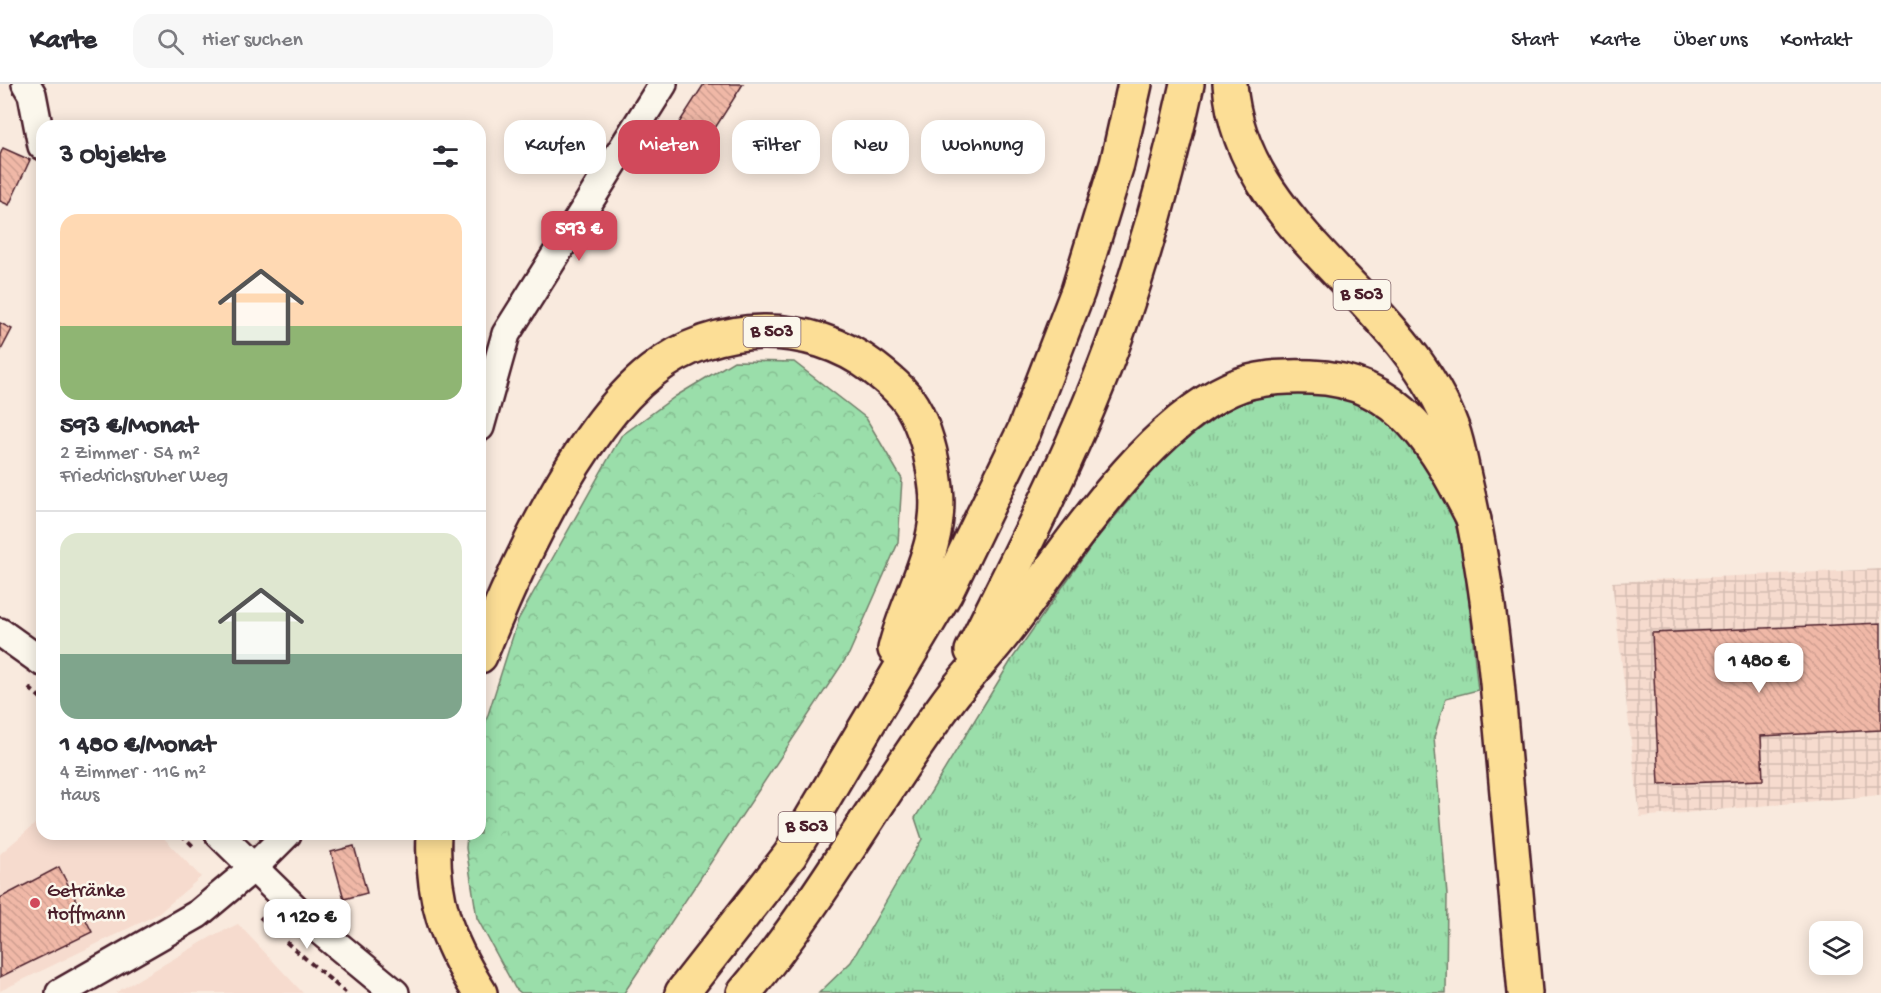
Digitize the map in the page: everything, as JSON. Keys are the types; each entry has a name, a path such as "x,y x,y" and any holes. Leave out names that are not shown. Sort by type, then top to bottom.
{"highway":[{"name":"B 503","path":"682,993 790,855 946,592 1024,431 1078,291 1117,164 1135,84"},
{"name":"B 503","path":"744,993 813,899 946,704 1066,460 1123,318 1168,170 1187,84"},
{"name":"B 503","path":"1230,84 1237,127 1271,197 1403,343 1439,399 1452,429 1474,520"},
{"name":"B 503","path":"486,643 532,542 566,479 625,397 652,371 678,354 709,341 747,332 792,332 829,341 859,356 892,382 912,406 929,446 937,491 934,535 922,579 900,631 884,693"},
{"path":"946,704 1126,476 1181,422 1231,388 1265,378 1292,376 1337,381 1371,392 1402,410 1424,432 1444,462 1474,520 1491,623 1525,993"},
{"path":"434,840 434,883 445,926 463,966 480,993"}],"street":[{"path":"26,84 32,94 37,120"},
{"path":"486,406 506,334 663,84"},
{"path":"0,632 36,659"},
{"path":"225,840 307,920 395,993"},
{"path":"60,993 198,914 253,868 281,840"}],"shaded area":[{"path":"1881,569 1881,795 1640,817 1612,582"},
{"path":"36,823 36,840 166,840 201,877 158,914 0,991 0,854"},
{"path":"238,924 303,993 115,993 211,937"}],"green space":[{"path":"734,361 794,362 866,418 902,479 898,543 849,654 624,993 521,993 515,988 477,918 466,848 467,840 486,840 486,721 518,620 621,436 676,396"},
{"path":"1322,392 1374,410 1406,434 1429,463 1446,497 1458,535 1465,574 1478,690 1446,698 1434,737 1447,895 1446,993 819,993 851,962 922,839 915,818 1012,659 1094,542 1166,455 1227,409 1273,393"}],"building":[{"path":"704,84 743,84 720,120 681,120"},
{"path":"3,148 30,160 9,205 0,201 0,155"},
{"path":"0,323 12,329 0,352"},
{"path":"1881,623 1881,730 1761,736 1763,780 1659,784 1652,633"},
{"path":"354,846 367,893 344,899 331,852"},
{"path":"59,867 92,932 0,977 0,898"}],"place":[{"name":"Getränke Hoffmann","path":"35,903"}]}
